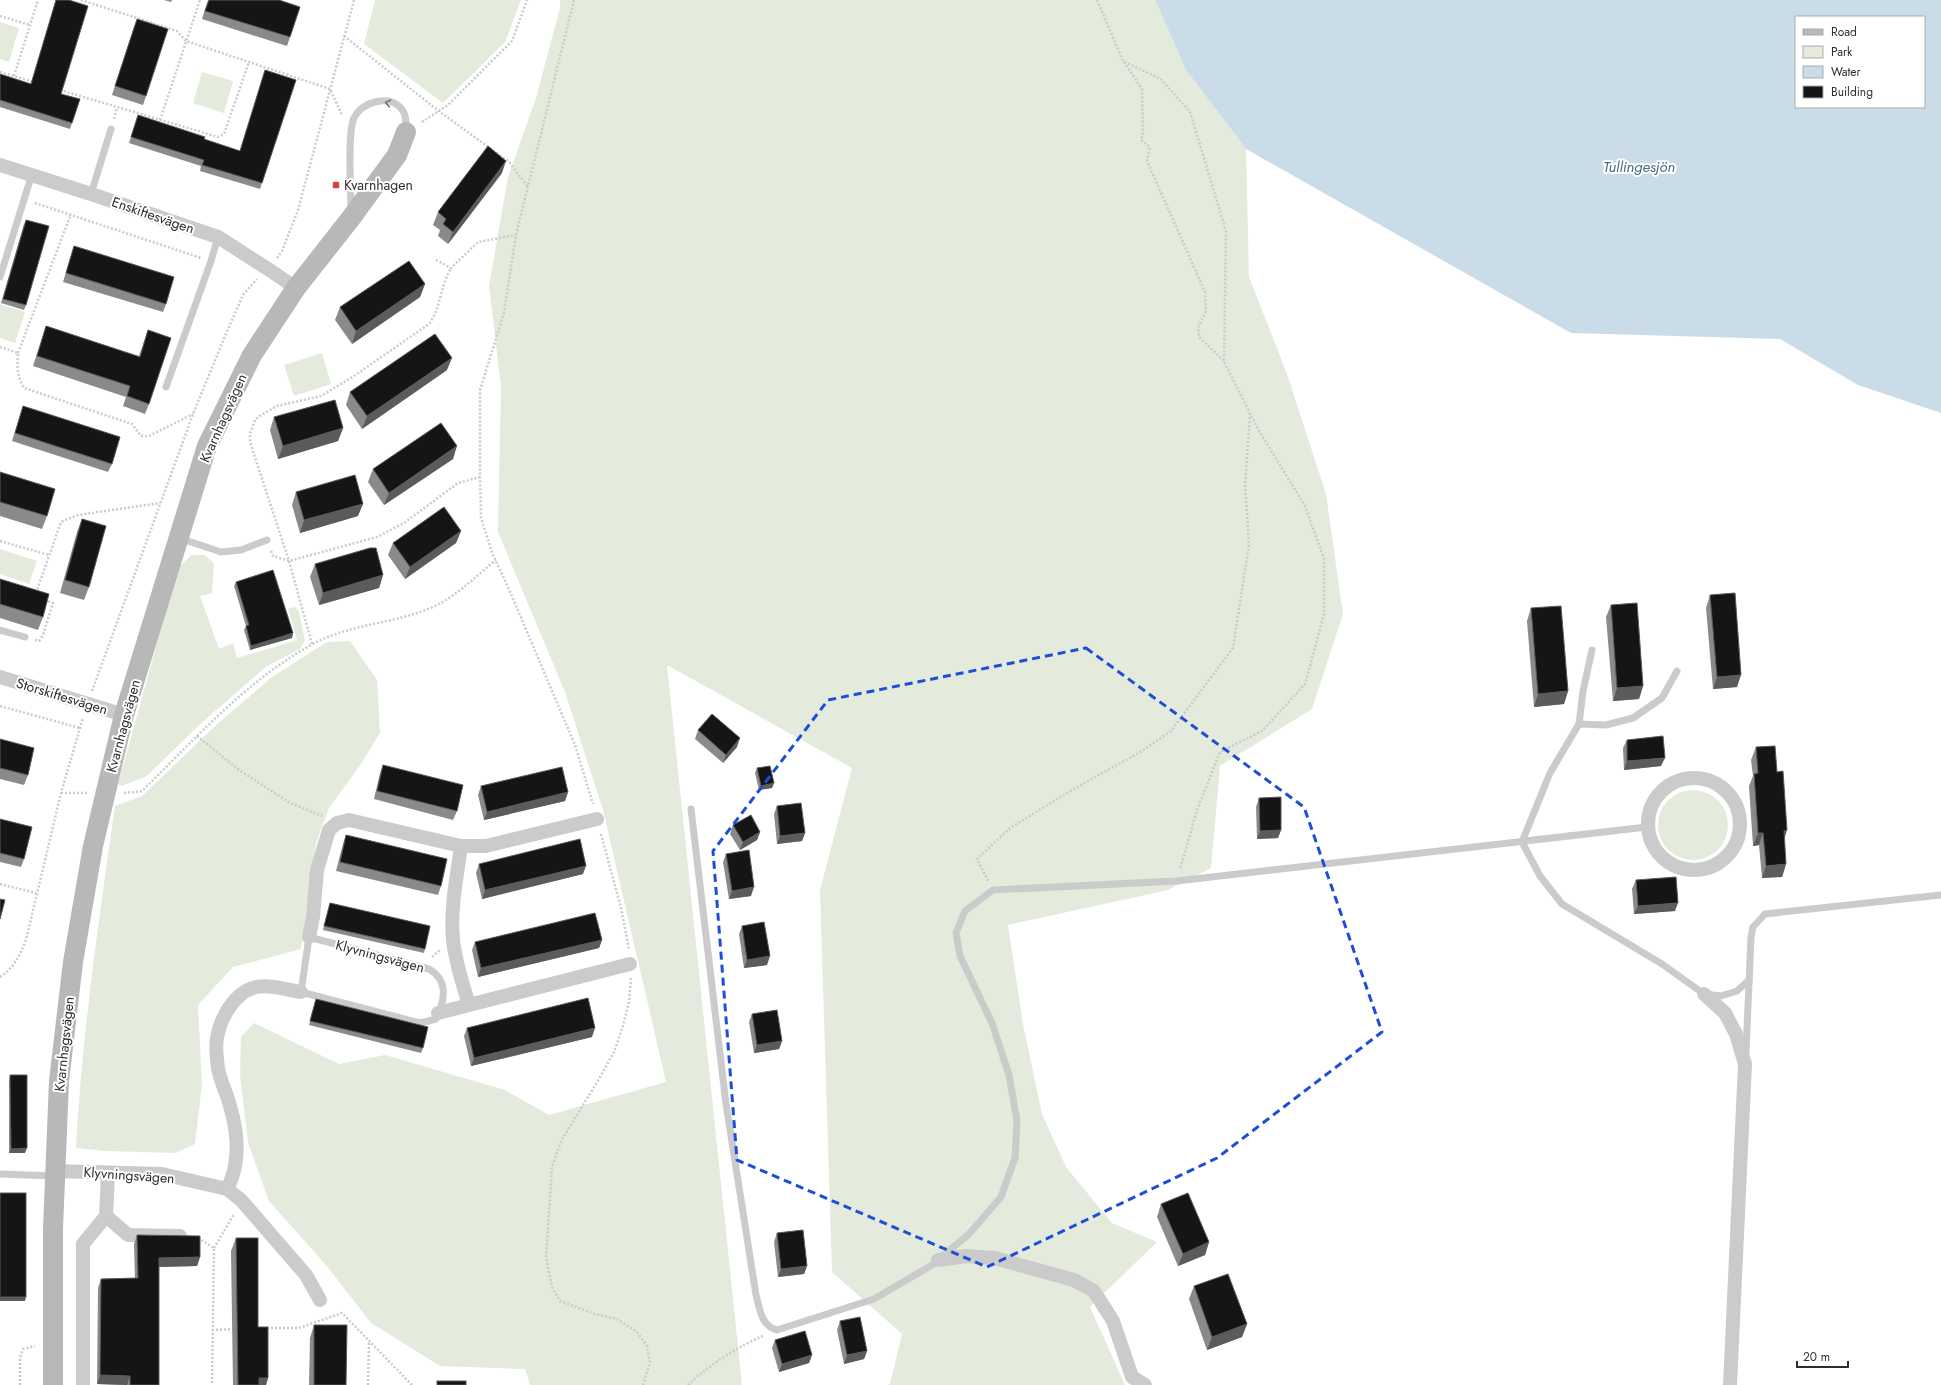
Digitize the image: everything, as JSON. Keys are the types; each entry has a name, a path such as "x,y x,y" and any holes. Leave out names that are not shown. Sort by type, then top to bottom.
{"street":[{"name":"Kvarnhagsvägen","path":"53,1385 54,1174 59,1080 73,962 93,846 124,715 207,446 252,355 296,288 351,218 397,155 406,132"},
{"name":"Enskiftesvägen","path":"0,165 32,174 218,237 296,288"},
{"name":"Storskiftesvägen","path":"0,677 124,715"},
{"path":"1692,778 1710,781 1725,790 1736,805 1740,822 1737,841 1728,856 1713,867 1695,871 1677,868 1662,858 1651,844 1647,827 1650,808 1660,793 1674,782 1692,778"},
{"path":"309,937 313,917 317,870 329,830 337,823 349,820 461,846 486,846 597,819"},
{"path":"461,846 456,880 453,938 456,959 469,1005"},
{"path":"438,1014 630,964"},
{"path":"301,992 274,987 255,987 238,996 224,1017 217,1039 218,1069 231,1107 237,1158 234,1176 228,1188 241,1200 306,1275 320,1300"},
{"path":"1704,994 1725,1014 1736,1034 1745,1064 1730,1385"},
{"name":"Klyvningsvägen","path":"54,1174 162,1174 228,1188"},
{"path":"83,1385 83,1244 106,1216 108,1174"},
{"path":"106,1216 128,1235 196,1236"},
{"path":"938,1260 968,1256 994,1258 1074,1280 1094,1291 1113,1321 1132,1377 1145,1385"}],"lane":[{"path":"351,218 351,135 353,119 359,111 371,104 386,101 402,109 406,120 406,132"},
{"path":"91,194 111,129"},
{"path":"0,278 32,174"},
{"path":"166,387 211,261 218,237"},
{"path":"178,538 222,552 241,550 267,540"},
{"path":"0,630 25,637"},
{"path":"1592,650 1582,691 1579,724 1550,773 1522,842 1540,876 1562,904 1662,964 1704,994 1720,996 1737,992 1749,980"},
{"path":"1579,724 1606,725 1633,718 1662,698 1677,671"},
{"path":"691,809 726,1104 756,1295 765,1324 778,1330 874,1299 938,1260 981,1221 1001,1197 1016,1158 1017,1121 1009,1075 992,1023 960,956 956,932 965,911 993,890 1177,882 1647,827"},
{"path":"1745,1064 1751,937 1753,927 1765,914 1941,895"},
{"path":"309,937 301,992 420,1023 436,1019 438,1014"},
{"name":"Klyvningsvägen","path":"309,937 429,969 441,979 443,988 443,997 438,1014"},
{"path":"0,1174 54,1174"}],"path":[{"path":"14,76 38,0"},
{"path":"81,0 177,31 186,42 330,89 351,135"},
{"path":"160,120 200,0"},
{"path":"0,977 7,973 18,958 26,940 61,793 80,728 193,414 243,295 268,269 282,251 298,210 354,0"},
{"path":"406,132 440,112 512,41 527,0"},
{"path":"574,0 516,235 504,313 480,390 481,518 496,560 575,745 621,908 632,976 629,1002 614,1052 561,1141 552,1167 546,1257 552,1288 560,1302 595,1314 617,1319 637,1332 647,1346 650,1362 643,1385"},
{"path":"1097,0 1122,61 1142,89 1143,133 1141,140 1150,147 1148,161 1205,292 1206,311 1198,328 1200,337 1224,362 1250,413 1305,506 1324,559 1324,614 1305,684 1262,731 1220,752 1197,810 1177,882"},
{"path":"0,16 30,25"},
{"path":"344,36 440,112 509,162 528,188"},
{"path":"1122,61 1161,79 1190,112 1226,231 1224,362"},
{"path":"58,90 218,137 224,134 249,62"},
{"path":"0,72 36,83"},
{"path":"23,200 71,214 211,261"},
{"path":"71,214 18,354 17,369 19,378 24,388 132,424 141,436 149,436 193,414"},
{"path":"312,644 289,561 250,442 250,434 255,420 277,406 321,396 429,324 436,314 444,281 451,268 478,242 516,235"},
{"path":"436,260 451,268"},
{"path":"0,347 18,354"},
{"path":"993,890 977,859 1010,828 1072,790 1142,751 1171,730 1233,648 1249,544 1246,485 1250,413"},
{"path":"267,540 273,556 289,561 377,537 404,523 458,483 480,477"},
{"path":"35,597 61,522 78,515 160,503"},
{"path":"0,541 49,555"},
{"path":"118,794 142,791 224,708 255,683 312,644 355,627 402,616 434,606 450,597 496,560"},
{"path":"25,637 39,642 43,635 53,603 41,599"},
{"path":"0,706 80,728"},
{"path":"197,736 239,770 290,803 337,823"},
{"path":"61,793 94,792"},
{"path":"0,884 36,893"},
{"path":"212,1385 214,1248 241,1200"},
{"path":"196,1236 214,1248"},
{"path":"259,1328 299,1328 342,1313 412,1385"},
{"path":"212,1330 244,1329"},
{"path":"688,1385 699,1374 751,1341 778,1330"},
{"path":"368,1385 369,1341"},
{"path":"20,1385 20,1358 23,1349 38,1346"}],"highlighted area":[{"path":"1086,648 1304,807 1382,1032 1217,1158 987,1267 737,1160 713,851 828,700"}],"green space":[{"path":"375,0 521,0 505,42 443,103 364,44"},
{"path":"560,0 1155,0 1186,70 1246,149 1249,277 1287,374 1326,494 1343,614 1312,709 1220,766 1211,868 1168,890 1008,925 1023,1024 1042,1114 1066,1167 1112,1223 1157,1242 1090,1307 1125,1385 887,1385 890,1384 902,1334 832,1272 820,890 852,768 667,665 742,1385 530,1385 525,1369 440,1366 371,1323 326,1265 269,1201 248,1143 240,1075 241,1037 254,1023 339,1064 385,1055 505,1090 549,1115 666,1082 603,810 565,692 498,532 501,387 489,286 508,177 536,98 560,8"},
{"path":"0,22 19,28 9,62 0,59"},
{"path":"202,72 233,81 224,113 193,103"},
{"path":"0,304 25,312 15,343 0,338"},
{"path":"322,353 331,384 294,396 284,365"},
{"path":"0,549 37,561 29,584 0,574"},
{"path":"191,555 204,555 214,563 212,593 200,596 219,649 233,643 237,658 297,640 288,609 295,607 299,612 305,640 300,649 267,666 198,726 147,776 122,786 118,784 178,568"},
{"path":"350,641 377,680 380,733 361,764 329,808 316,843 301,949 233,967 198,1005 202,1085 195,1144 176,1153 106,1151 76,1148 82,1062 97,934 115,806 142,796 216,725 272,677 327,642"},
{"path":"1693,790 1706,793 1718,800 1725,812 1728,825 1725,838 1718,850 1706,857 1693,860 1680,857 1668,850 1661,838 1658,825 1661,812 1668,800 1680,793"}],"water":[{"name":"Tullingesjön","path":"1155,0 1941,0 1941,413 1858,385 1780,339 1571,333 1246,149 1186,70"}],"building":[{"path":"56,0 69,0 88,6 61,94 80,99 72,123 0,100 0,74 31,84"},
{"path":"209,0 279,0 300,7 290,37 205,11"},
{"path":"137,19 168,29 146,96 115,86"},
{"path":"265,70 296,80 262,183 202,165 204,160 131,137 138,115 205,137 204,139 240,151"},
{"path":"488,146 506,161 453,232 443,224 446,219 438,212"},
{"path":"26,220 49,226 26,305 3,299"},
{"path":"74,246 174,277 166,304 66,273"},
{"path":"409,261 425,284 356,331 340,307"},
{"path":"46,326 140,357 148,330 171,338 149,404 127,396 130,386 37,356"},
{"path":"435,334 452,358 367,416 350,392"},
{"path":"335,400 343,428 283,446 274,417"},
{"path":"23,406 120,437 112,464 15,433"},
{"path":"441,423 457,446 389,493 373,469"},
{"path":"0,472 55,489 47,516 0,502"},
{"path":"355,475 363,504 304,520 296,492"},
{"path":"444,507 461,531 410,567 393,543"},
{"path":"82,519 106,526 89,587 65,580"},
{"path":"370,548 376,548 383,575 323,593 315,564"},
{"path":"273,570 293,633 251,646 246,626 249,625 236,582"},
{"path":"0,579 49,594 43,617 0,604"},
{"path":"1735,593 1741,675 1717,677 1710,595"},
{"path":"1637,603 1643,686 1617,688 1611,605"},
{"path":"1561,606 1568,691 1538,694 1531,608"},
{"path":"712,714 740,738 726,755 698,730"},
{"path":"1663,736 1665,758 1627,761 1627,740"},
{"path":"0,739 34,748 28,775 0,768"},
{"path":"1775,746 1777,772 1783,771 1787,830 1784,831 1786,864 1766,866 1763,833 1758,833 1754,774 1758,773 1756,747"},
{"path":"383,765 463,785 457,811 377,791"},
{"path":"770,766 774,783 761,786 757,768"},
{"path":"562,767 568,792 487,812 481,786"},
{"path":"1281,797 1281,830 1260,831 1259,798"},
{"path":"801,803 805,833 780,836 777,806"},
{"path":"751,815 760,832 743,842 733,825"},
{"path":"0,819 32,827 24,859 0,853"},
{"path":"346,835 447,859 441,886 340,862"},
{"path":"580,839 586,866 485,890 479,864"},
{"path":"749,850 754,887 732,891 726,854"},
{"path":"1676,877 1678,903 1638,906 1636,880"},
{"path":"0,899 5,900 0,919"},
{"path":"330,903 430,926 425,949 324,926"},
{"path":"595,913 602,940 481,968 475,942"},
{"path":"764,922 770,956 747,960 742,926"},
{"path":"588,998 595,1028 474,1058 467,1028"},
{"path":"316,999 428,1027 423,1048 310,1021"},
{"path":"777,1010 782,1041 757,1045 752,1014"},
{"path":"10,1075 27,1075 27,1148 11,1149"},
{"path":"0,1193 26,1193 26,1297 0,1297"},
{"path":"1188,1193 1209,1242 1183,1254 1161,1204"},
{"path":"803,1230 807,1266 781,1269 777,1233"},
{"path":"137,1235 200,1236 200,1257 159,1258 159,1385 130,1385 130,1376 100,1375 101,1279 138,1278"},
{"path":"236,1238 258,1238 258,1327 268,1327 268,1378 259,1378 259,1385 238,1385"},
{"path":"1228,1274 1247,1324 1212,1337 1194,1286"},
{"path":"860,1317 867,1351 847,1355 840,1321"},
{"path":"314,1325 347,1325 346,1385 314,1385"},
{"path":"805,1331 812,1355 782,1364 775,1340"},
{"path":"437,1381 466,1381 466,1385 437,1385"}],"place":[{"name":"Kvarnhagen","path":"336,185"}]}
